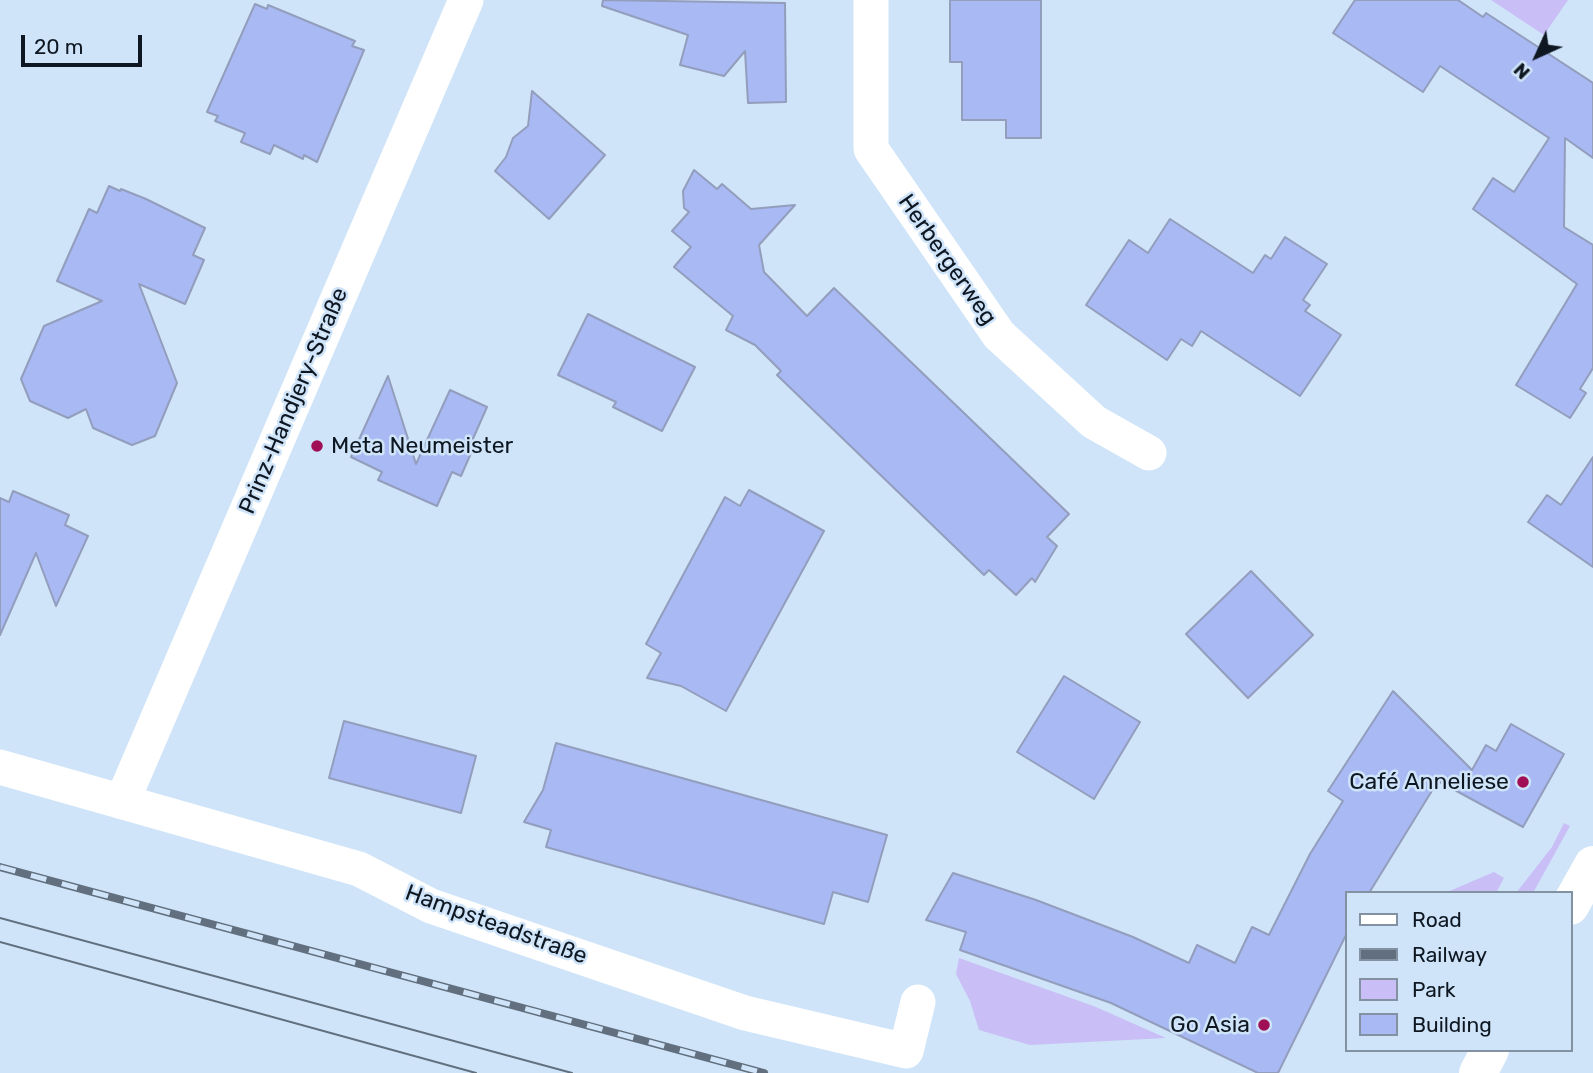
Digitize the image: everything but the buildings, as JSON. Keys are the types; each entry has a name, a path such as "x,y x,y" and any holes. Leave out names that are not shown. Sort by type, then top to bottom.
{"main road":[{"path":"1572,902 1593,865"},
{"path":"1478,1073 1489,1052"}],"street":[{"name":"Prinz-Handjery-Straße","path":"122,802 466,0"},
{"name":"Herbergerweg","path":"871,0 871,149 999,335 1094,422 1149,453"},
{"name":"Hampsteadstraße","path":"0,768 359,869 431,906 745,1013 906,1051 918,1002"}],"green space":[{"path":"1491,0 1568,0 1544,35"},
{"path":"1564,823 1570,826 1534,891 1518,891 1552,847"},
{"path":"1494,872 1504,878 1497,891 1450,891"},
{"path":"959,958 1096,1007 1166,1038 1030,1045 979,1030 970,1001 956,974"}],"tram line":[{"path":"0,918 572,1073"},
{"path":"0,942 476,1073"}],"railway":[{"path":"0,867 764,1073"}],"place":[{"name":"Meta Neumeister","path":"317,446"},
{"name":"Café Anneliese","path":"1523,782"},
{"name":"Go Asia","path":"1264,1025"}]}
